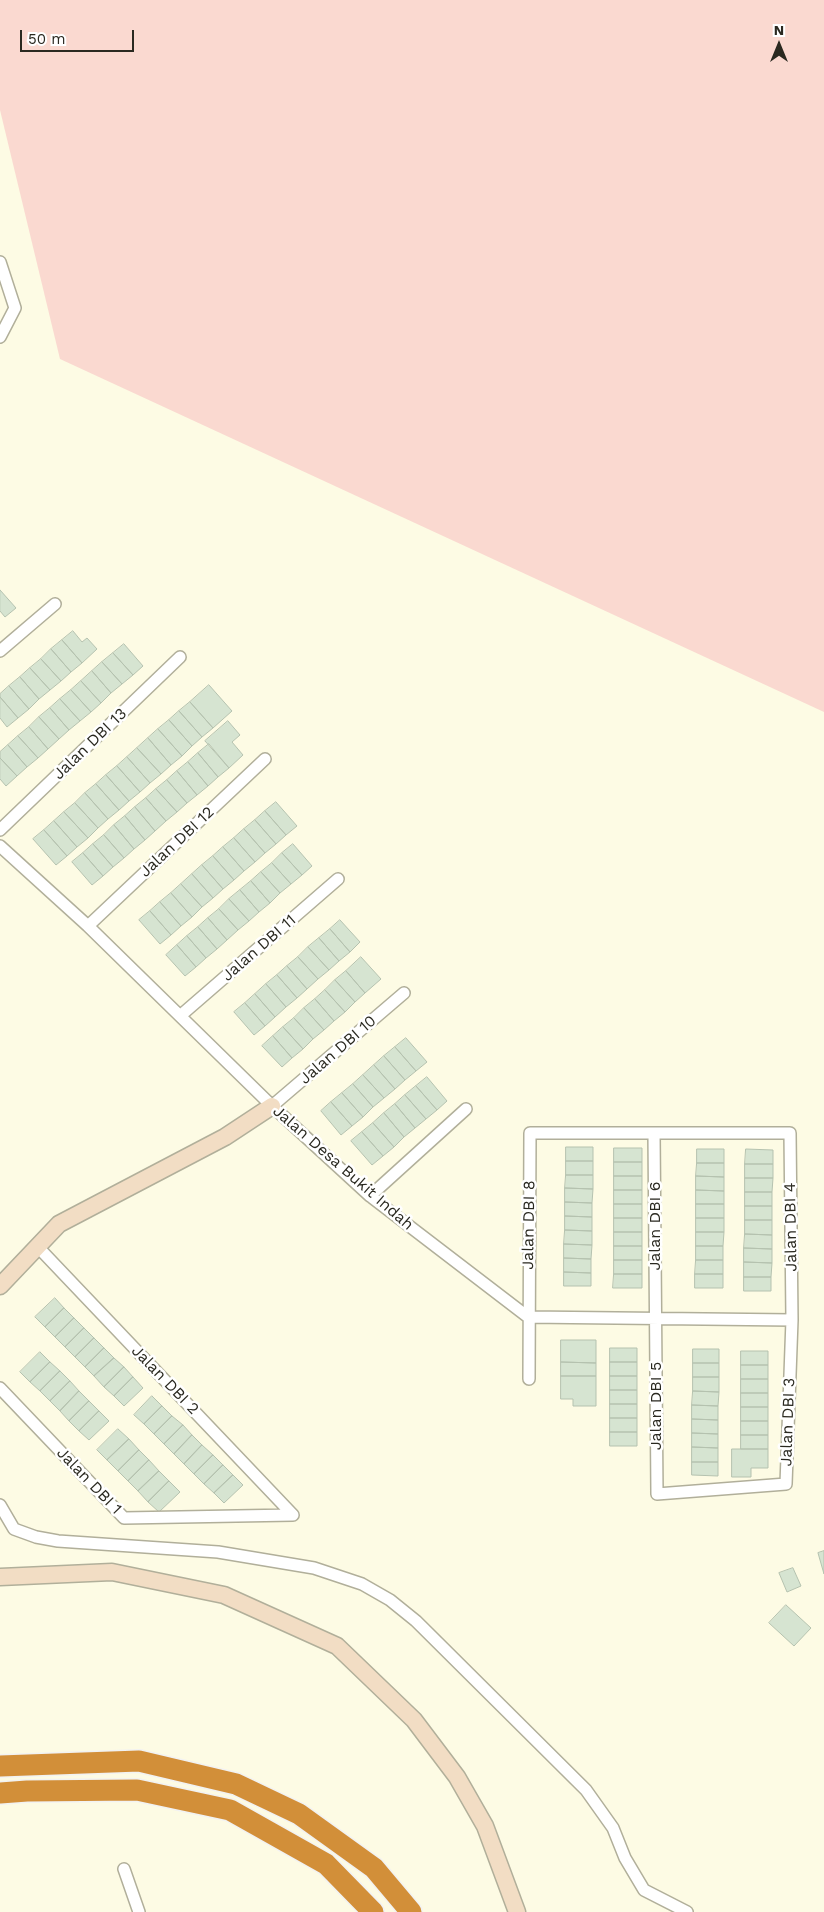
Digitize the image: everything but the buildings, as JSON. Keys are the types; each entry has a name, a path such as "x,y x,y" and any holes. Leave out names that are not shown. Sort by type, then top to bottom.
{"highway":[{"path":"0,1766 139,1761 236,1784 298,1814 374,1868 411,1912"},
{"path":"0,1793 137,1790 230,1810 326,1864 373,1912"}],"street":[{"path":"0,262 15,308 0,337"},
{"path":"0,651 55,604"},
{"name":"Jalan DBI 13","path":"0,830 180,658"},
{"name":"Jalan DBI 12","path":"88,926 265,759"},
{"name":"Jalan Desa Bukit Indah","path":"0,846 88,926 272,1106 370,1196 528,1317"},
{"name":"Jalan DBI 11","path":"180,1016 338,879"},
{"name":"Jalan DBI 10","path":"272,1106 404,993"},
{"path":"0,1286 59,1224 225,1137 272,1106"},
{"path":"370,1196 466,1109"},
{"name":"Jalan DBI 8","path":"529,1379 530,1133 654,1133"},
{"name":"Jalan DBI 4","path":"654,1133 790,1134 792,1320"},
{"name":"Jalan DBI 6","path":"654,1133 655,1319"},
{"name":"Jalan DBI 2","path":"37,1246 293,1515"},
{"path":"528,1317 792,1320"},
{"name":"Jalan DBI 5","path":"655,1319 657,1494"},
{"name":"Jalan DBI 3","path":"657,1494 786,1484 792,1320"},
{"name":"Jalan DBI 1","path":"0,1388 124,1518 293,1515"},
{"path":"0,1505 14,1529 36,1537 58,1541 218,1552 314,1568 362,1584 390,1600 416,1621 586,1790 613,1828 625,1858 644,1890 687,1912"},
{"path":"0,1577 112,1572 224,1595 337,1646 414,1720 457,1776 485,1826 516,1912"},
{"path":"124,1868 139,1912"}],"shaded area":[{"path":"0,0 824,0 824,712 60,359 0,110"}]}
